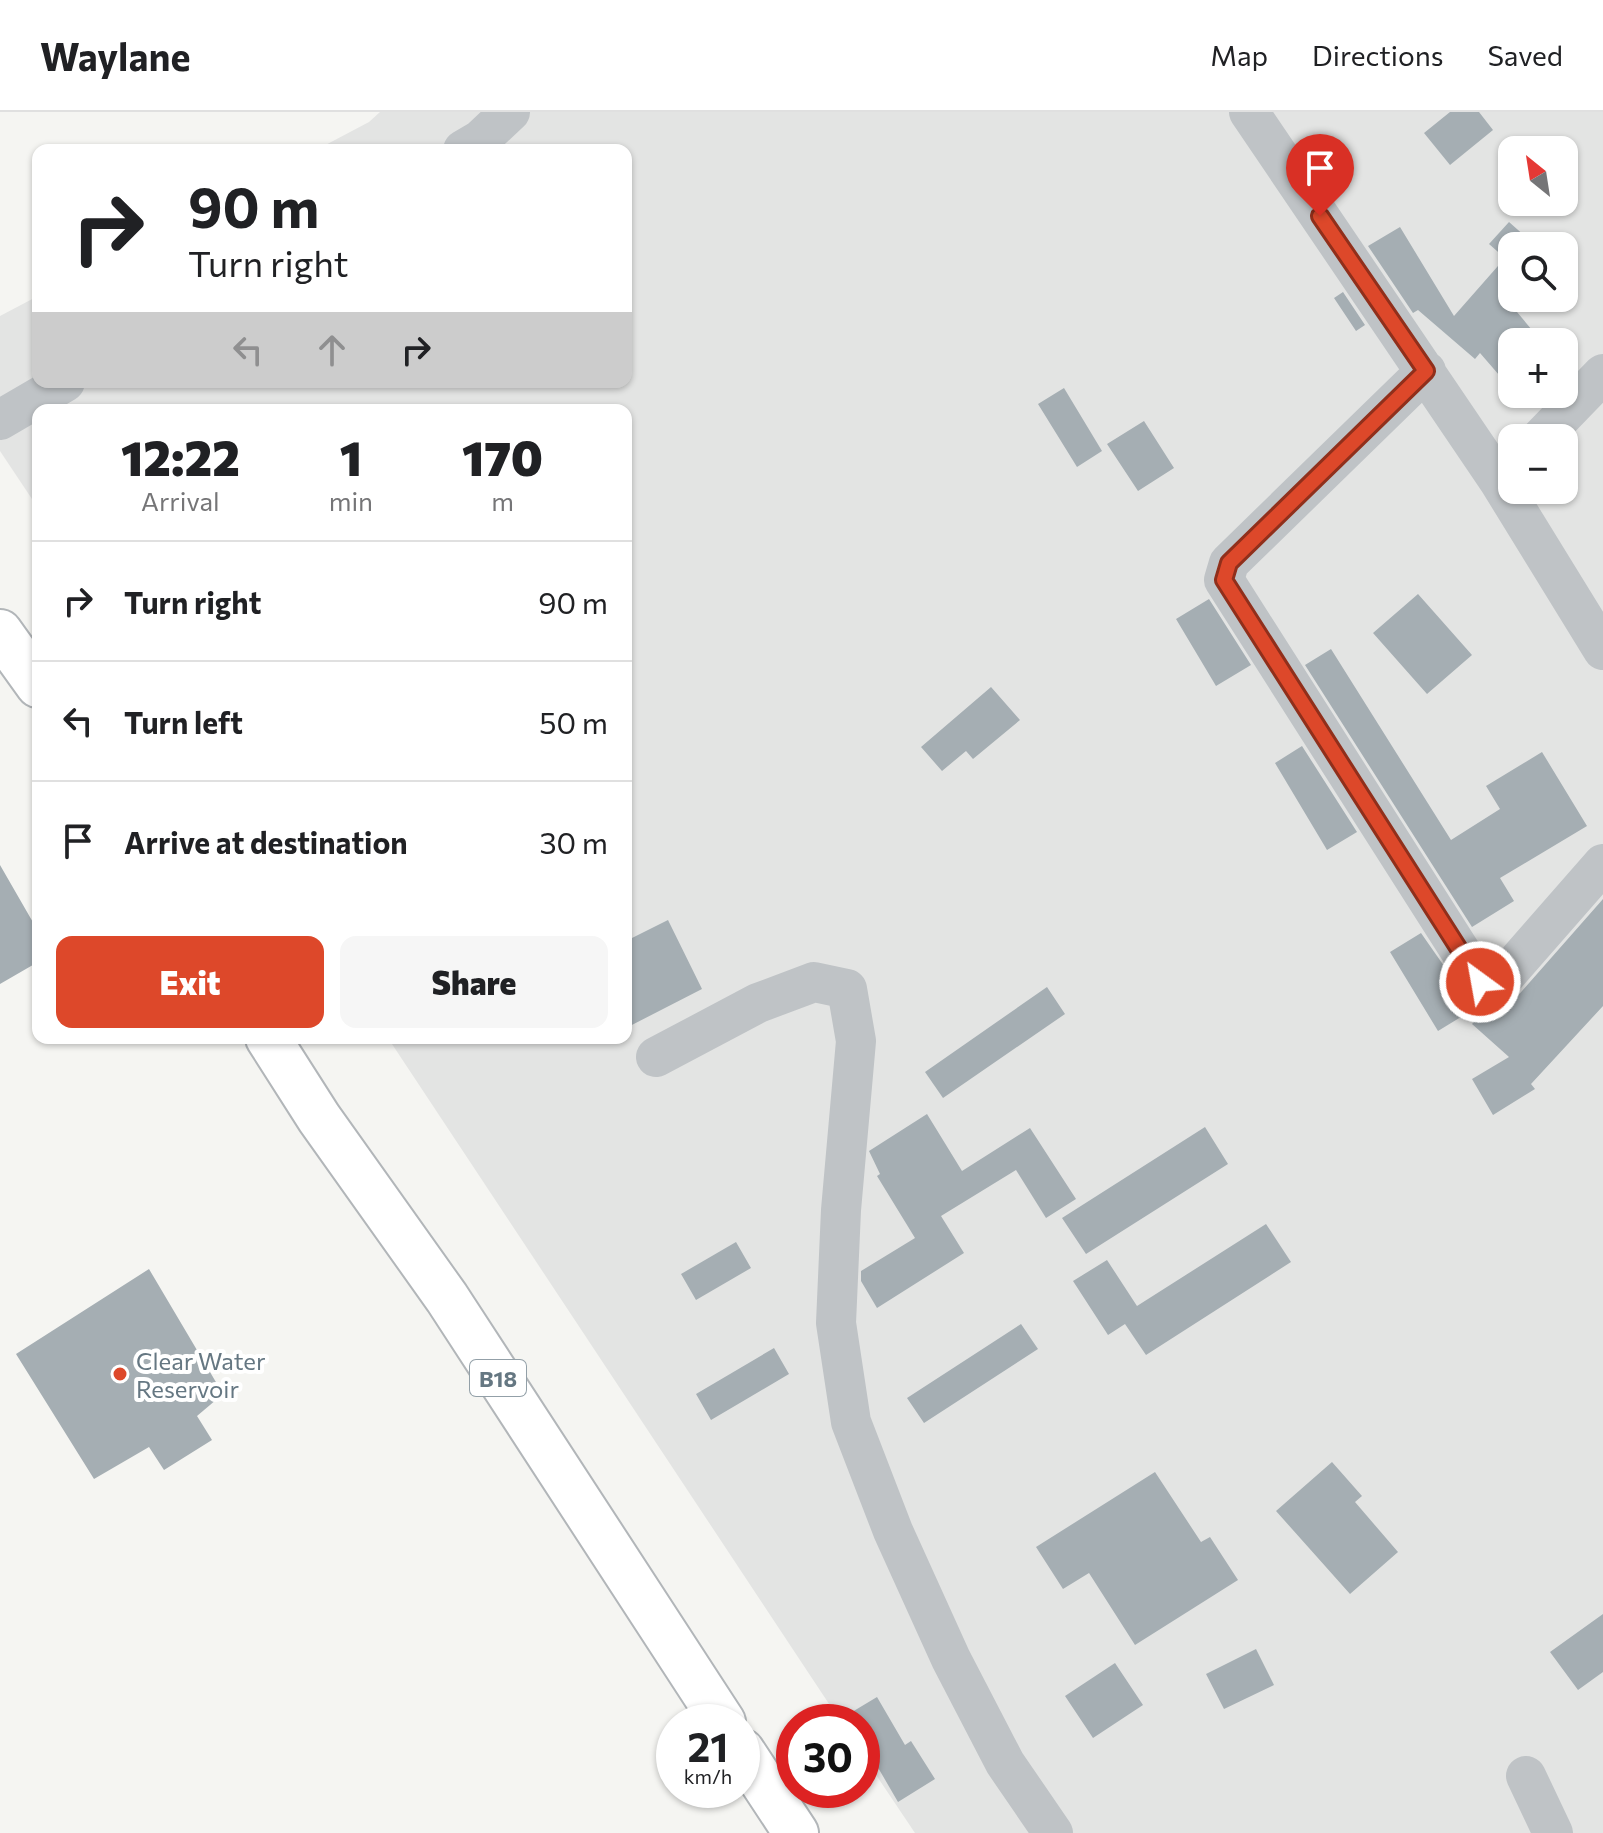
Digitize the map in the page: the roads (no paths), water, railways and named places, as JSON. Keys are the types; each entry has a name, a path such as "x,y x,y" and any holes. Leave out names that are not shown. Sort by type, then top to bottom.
{"highway":[{"path":"0,632 32,677"},
{"name":"B18","path":"272,1044 319,1118 447,1298 711,1704"},
{"path":"760,1778 796,1833"}],"street":[{"path":"473,144 510,112"},
{"path":"1249,112 1426,371 1498,464"},
{"path":"1426,371 1229,563 1224,580 1480,982 1497,985 1603,864"},
{"path":"1555,424 1603,374"},
{"path":"0,420 55,388"},
{"path":"1523,504 1603,650"},
{"path":"656,1057 758,1003 814,982 847,989 856,1041 841,1210 836,1323 851,1422 893,1531 951,1659 1005,1763 1053,1833"},
{"path":"1526,1776 1553,1833"}],"place":[{"name":"Clear Water Reservoir","path":"120,1374"}]}
